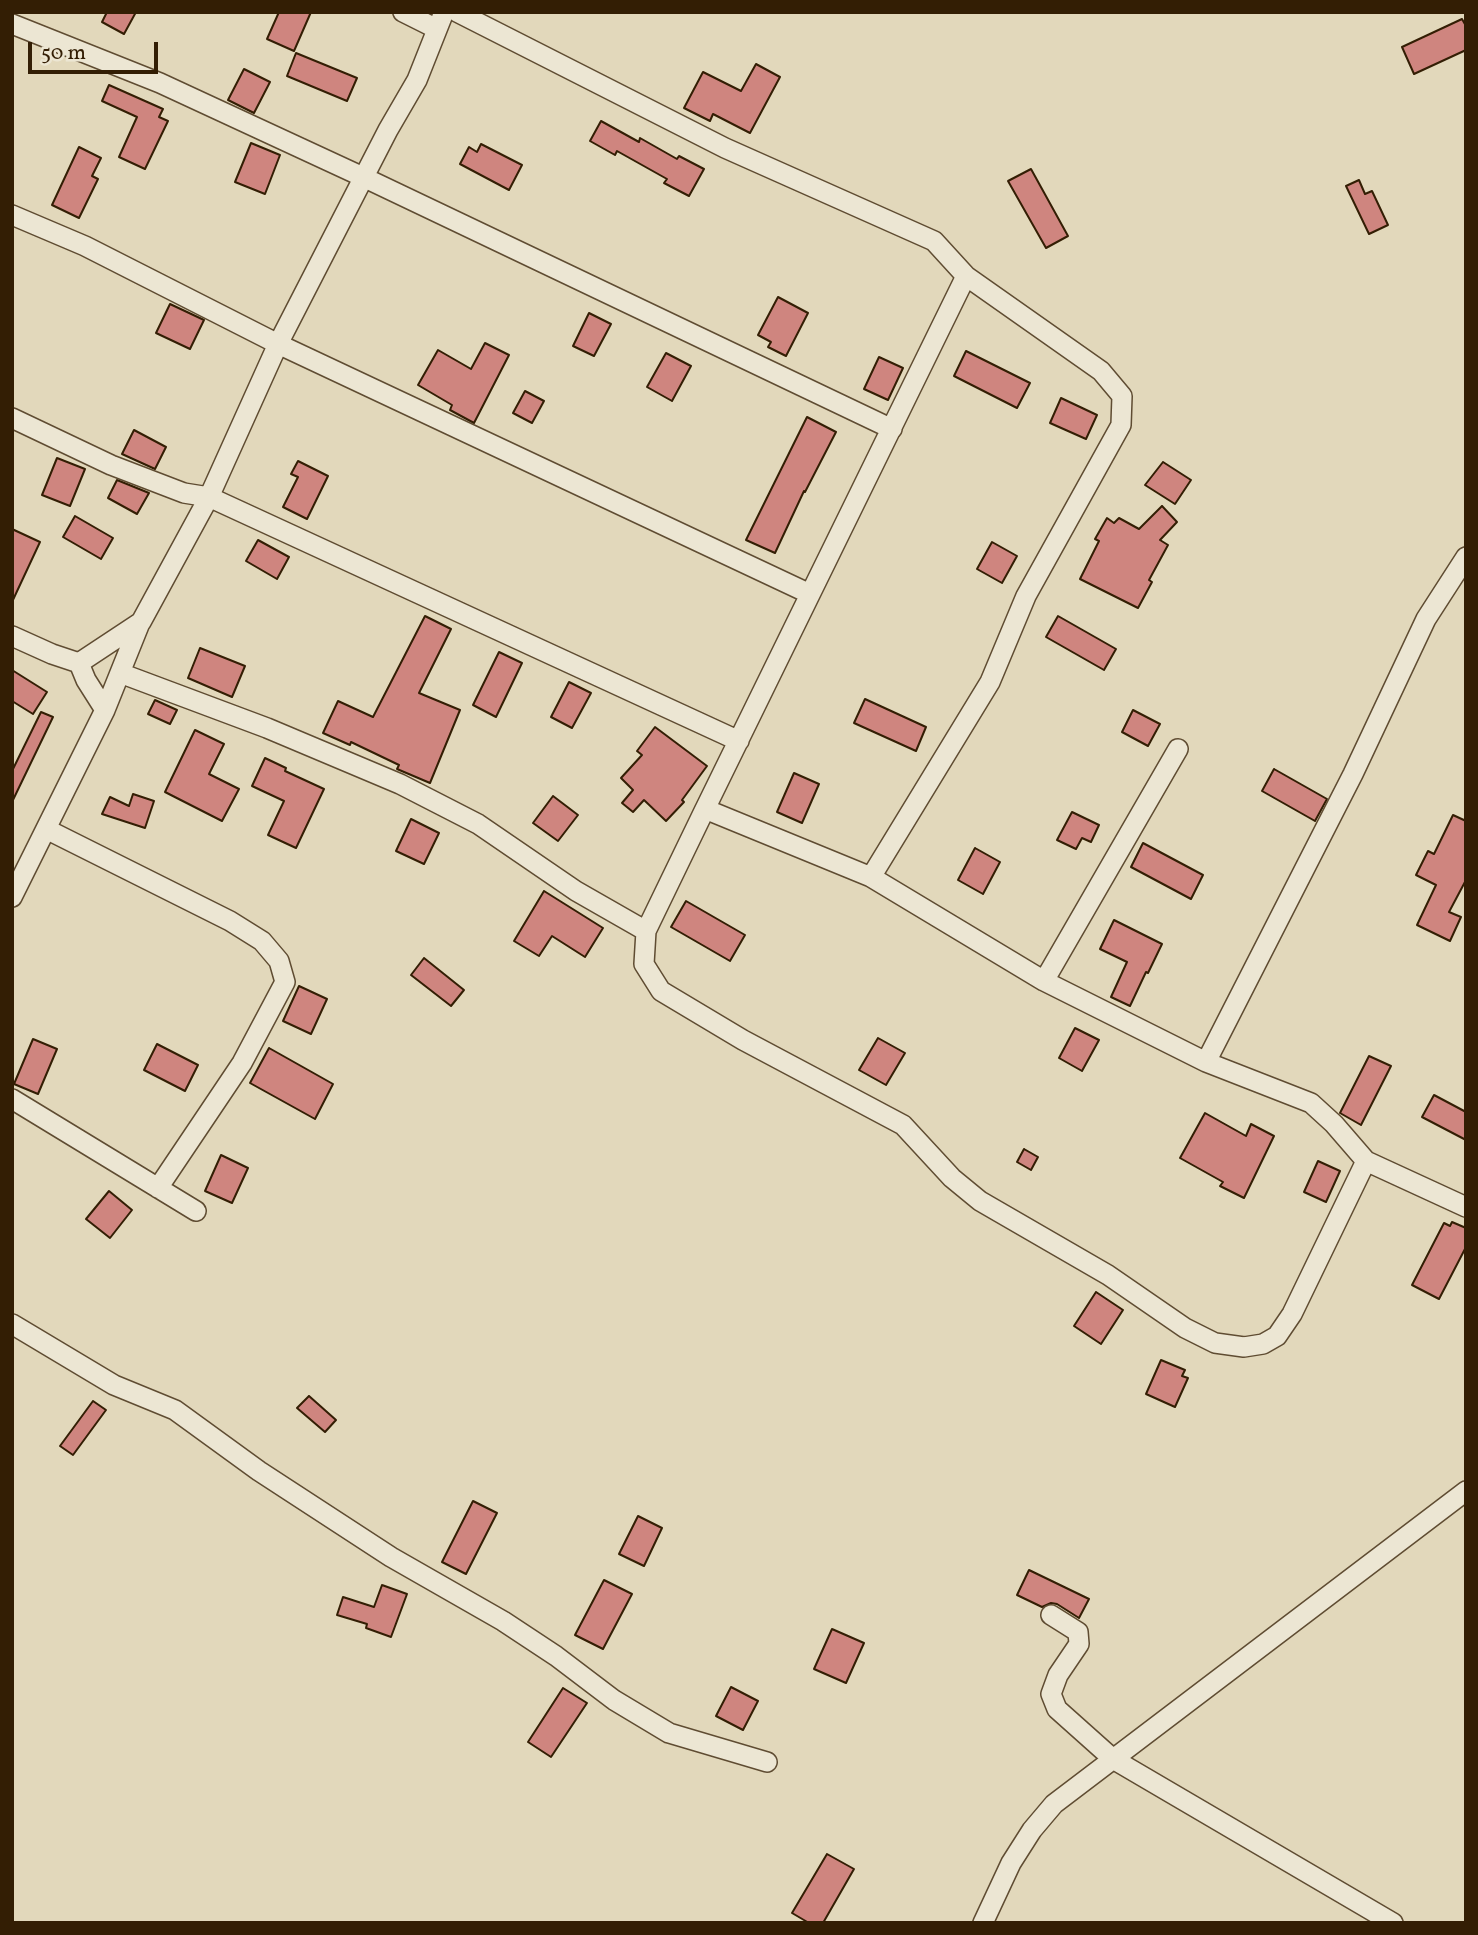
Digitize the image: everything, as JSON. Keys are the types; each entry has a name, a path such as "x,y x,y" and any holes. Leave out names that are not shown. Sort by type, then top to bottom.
{"street":[{"path":"12,897 20,862 46,829 104,710 141,622 209,497 278,344 416,80 441,20 403,12"},
{"path":"457,12 725,148 934,241 966,276 1101,371 1122,396 1121,425 1026,596 990,682 871,877"},
{"path":"12,24 160,83 891,429"},
{"path":"12,215 85,246 278,344 810,594"},
{"path":"12,221 47,238"},
{"path":"966,276 646,931 644,964 661,991 743,1040 903,1125 951,1178 980,1201 1108,1275 1185,1328 1215,1343 1244,1347 1263,1344 1277,1336 1292,1314 1366,1161"},
{"path":"12,418 111,465 184,493 209,497 739,741"},
{"path":"1206,1062 1353,774 1426,619 1466,557"},
{"path":"79,663 141,622"},
{"path":"12,636 79,663 104,710"},
{"path":"120,673 267,728 400,784 478,824 576,891 646,931"},
{"path":"1044,981 1178,749"},
{"path":"705,809 871,877 1044,981 1206,1062 1311,1103 1335,1124 1366,1161 1466,1207"},
{"path":"46,829 230,920 262,941 279,961 285,982 242,1063 159,1188"},
{"path":"12,1099 196,1211"},
{"path":"12,1324 114,1385 175,1410 270,1479 391,1557 503,1621 556,1656 614,1700 669,1733 767,1762"},
{"path":"983,1923 1011,1863 1032,1830 1054,1804 1466,1491"},
{"path":"1051,1615 1078,1632 1079,1644 1058,1675 1051,1694 1057,1709 1113,1759 1393,1923"}],"building":[{"path":"107,12 136,12 124,34 102,22"},
{"path":"279,12 311,12 294,51 267,39"},
{"path":"1462,19 1466,26 1466,50 1414,74 1402,47"},
{"path":"296,53 357,78 347,101 287,76"},
{"path":"756,64 780,77 750,133 713,114 710,121 684,108 703,72 741,91"},
{"path":"244,69 270,82 254,113 228,100"},
{"path":"109,85 163,109 159,117 168,121 145,169 119,157 137,117 102,101"},
{"path":"601,121 639,142 640,138 677,159 679,156 704,169 689,196 664,183 667,179 617,151 615,155 590,141"},
{"path":"251,143 280,155 265,194 235,182"},
{"path":"481,144 522,165 509,190 460,164 469,147 477,152"},
{"path":"79,147 101,158 92,176 98,179 79,218 52,205"},
{"path":"1031,169 1068,236 1046,248 1008,181"},
{"path":"1359,180 1365,194 1372,191 1388,225 1369,234 1346,186"},
{"path":"778,297 808,313 786,356 768,347 771,342 758,335"},
{"path":"170,304 204,320 190,349 156,333"},
{"path":"589,313 611,324 594,356 573,346"},
{"path":"485,343 509,355 474,423 450,410 452,405 418,385 438,350 471,369"},
{"path":"966,351 1030,383 1017,408 954,376"},
{"path":"666,353 691,366 672,401 647,387"},
{"path":"879,357 903,368 888,400 864,389"},
{"path":"525,391 544,401 532,423 513,413"},
{"path":"1061,398 1097,415 1086,439 1050,423"},
{"path":"807,417 836,432 775,553 746,540"},
{"path":"134,430 166,447 155,469 122,454"},
{"path":"57,458 85,469 70,506 42,495"},
{"path":"298,461 328,476 307,519 283,507 298,477 291,474"},
{"path":"1163,462 1191,480 1175,504 1145,485"},
{"path":"117,480 149,493 137,514 108,498"},
{"path":"1162,506 1177,522 1160,540 1168,545 1149,580 1152,582 1138,608 1080,579 1099,541 1095,539 1107,518 1114,523 1119,518 1139,529"},
{"path":"75,516 113,538 101,559 63,537"},
{"path":"12,529 40,542 12,602"},
{"path":"258,540 289,557 277,579 246,561"},
{"path":"992,542 1017,556 1002,583 977,569"},
{"path":"425,616 451,629 419,693 460,710 430,783 397,769 399,765 351,742 350,745 323,733 338,701 373,717"},
{"path":"1058,616 1116,649 1104,670 1046,637"},
{"path":"200,648 245,666 232,697 188,678"},
{"path":"499,652 522,663 496,717 473,705"},
{"path":"12,670 47,692 33,714 12,701"},
{"path":"569,682 591,693 572,728 551,717"},
{"path":"865,699 926,727 916,751 854,723"},
{"path":"155,700 177,710 170,724 148,714"},
{"path":"1133,710 1160,724 1148,746 1122,732"},
{"path":"41,712 53,717 12,802 12,771"},
{"path":"655,727 707,766 682,800 684,802 666,821 644,800 633,812 622,803 633,790 621,778 642,755 637,751"},
{"path":"195,730 224,744 209,774 239,789 222,821 165,792"},
{"path":"265,758 286,768 285,771 324,789 296,848 268,835 284,801 252,786"},
{"path":"1274,769 1327,799 1315,821 1262,791"},
{"path":"794,773 819,784 802,823 777,812"},
{"path":"133,794 154,801 145,828 102,814 110,797 129,806"},
{"path":"553,796 578,815 558,841 533,823"},
{"path":"1072,812 1099,825 1091,842 1082,838 1076,849 1057,840"},
{"path":"1453,815 1466,821 1466,880 1449,912 1461,917 1450,941 1417,925 1436,885 1416,875 1428,851 1434,854"},
{"path":"411,819 439,833 424,864 396,851"},
{"path":"1143,843 1203,875 1191,899 1131,867"},
{"path":"975,848 1000,862 983,894 958,880"},
{"path":"544,891 603,928 585,957 552,936 539,956 514,941"},
{"path":"686,901 745,935 730,961 671,927"},
{"path":"1114,920 1162,944 1130,1006 1111,997 1127,962 1100,949"},
{"path":"424,958 464,990 451,1006 411,975"},
{"path":"299,986 327,999 311,1034 283,1021"},
{"path":"1075,1028 1099,1040 1082,1071 1059,1058"},
{"path":"878,1038 905,1053 886,1085 859,1070"},
{"path":"33,1039 57,1049 38,1094 14,1084"},
{"path":"157,1044 198,1065 185,1091 144,1070"},
{"path":"269,1048 333,1084 315,1119 250,1083"},
{"path":"1369,1056 1391,1066 1361,1125 1340,1113"},
{"path":"1434,1095 1466,1112 1466,1140 1422,1117"},
{"path":"1205,1113 1246,1136 1251,1124 1274,1136 1244,1198 1220,1186 1223,1182 1180,1158"},
{"path":"1024,1149 1038,1157 1031,1170 1017,1162"},
{"path":"221,1155 248,1168 232,1203 205,1191"},
{"path":"1318,1161 1340,1171 1326,1202 1304,1192"},
{"path":"109,1191 132,1210 110,1238 86,1219"},
{"path":"1452,1222 1466,1228 1466,1247 1439,1299 1412,1285 1444,1223 1450,1226"},
{"path":"1096,1292 1123,1310 1101,1344 1074,1326"},
{"path":"1161,1360 1185,1370 1182,1376 1188,1378 1175,1407 1146,1394"},
{"path":"309,1396 336,1420 325,1432 297,1408"},
{"path":"93,1401 106,1410 73,1455 60,1446"},
{"path":"473,1501 497,1513 466,1574 442,1562"},
{"path":"638,1516 662,1528 644,1566 619,1554"},
{"path":"1029,1570 1089,1599 1079,1618 1057,1604 1051,1603 1042,1607 1017,1595"},
{"path":"604,1580 632,1594 603,1649 575,1635"},
{"path":"382,1585 407,1594 391,1637 366,1628 367,1624 337,1615 343,1597 374,1607"},
{"path":"832,1629 864,1643 846,1683 814,1669"},
{"path":"731,1687 758,1701 743,1730 716,1716"},
{"path":"563,1688 587,1703 551,1757 528,1742"},
{"path":"827,1854 854,1869 823,1923 809,1923 792,1913"}]}
